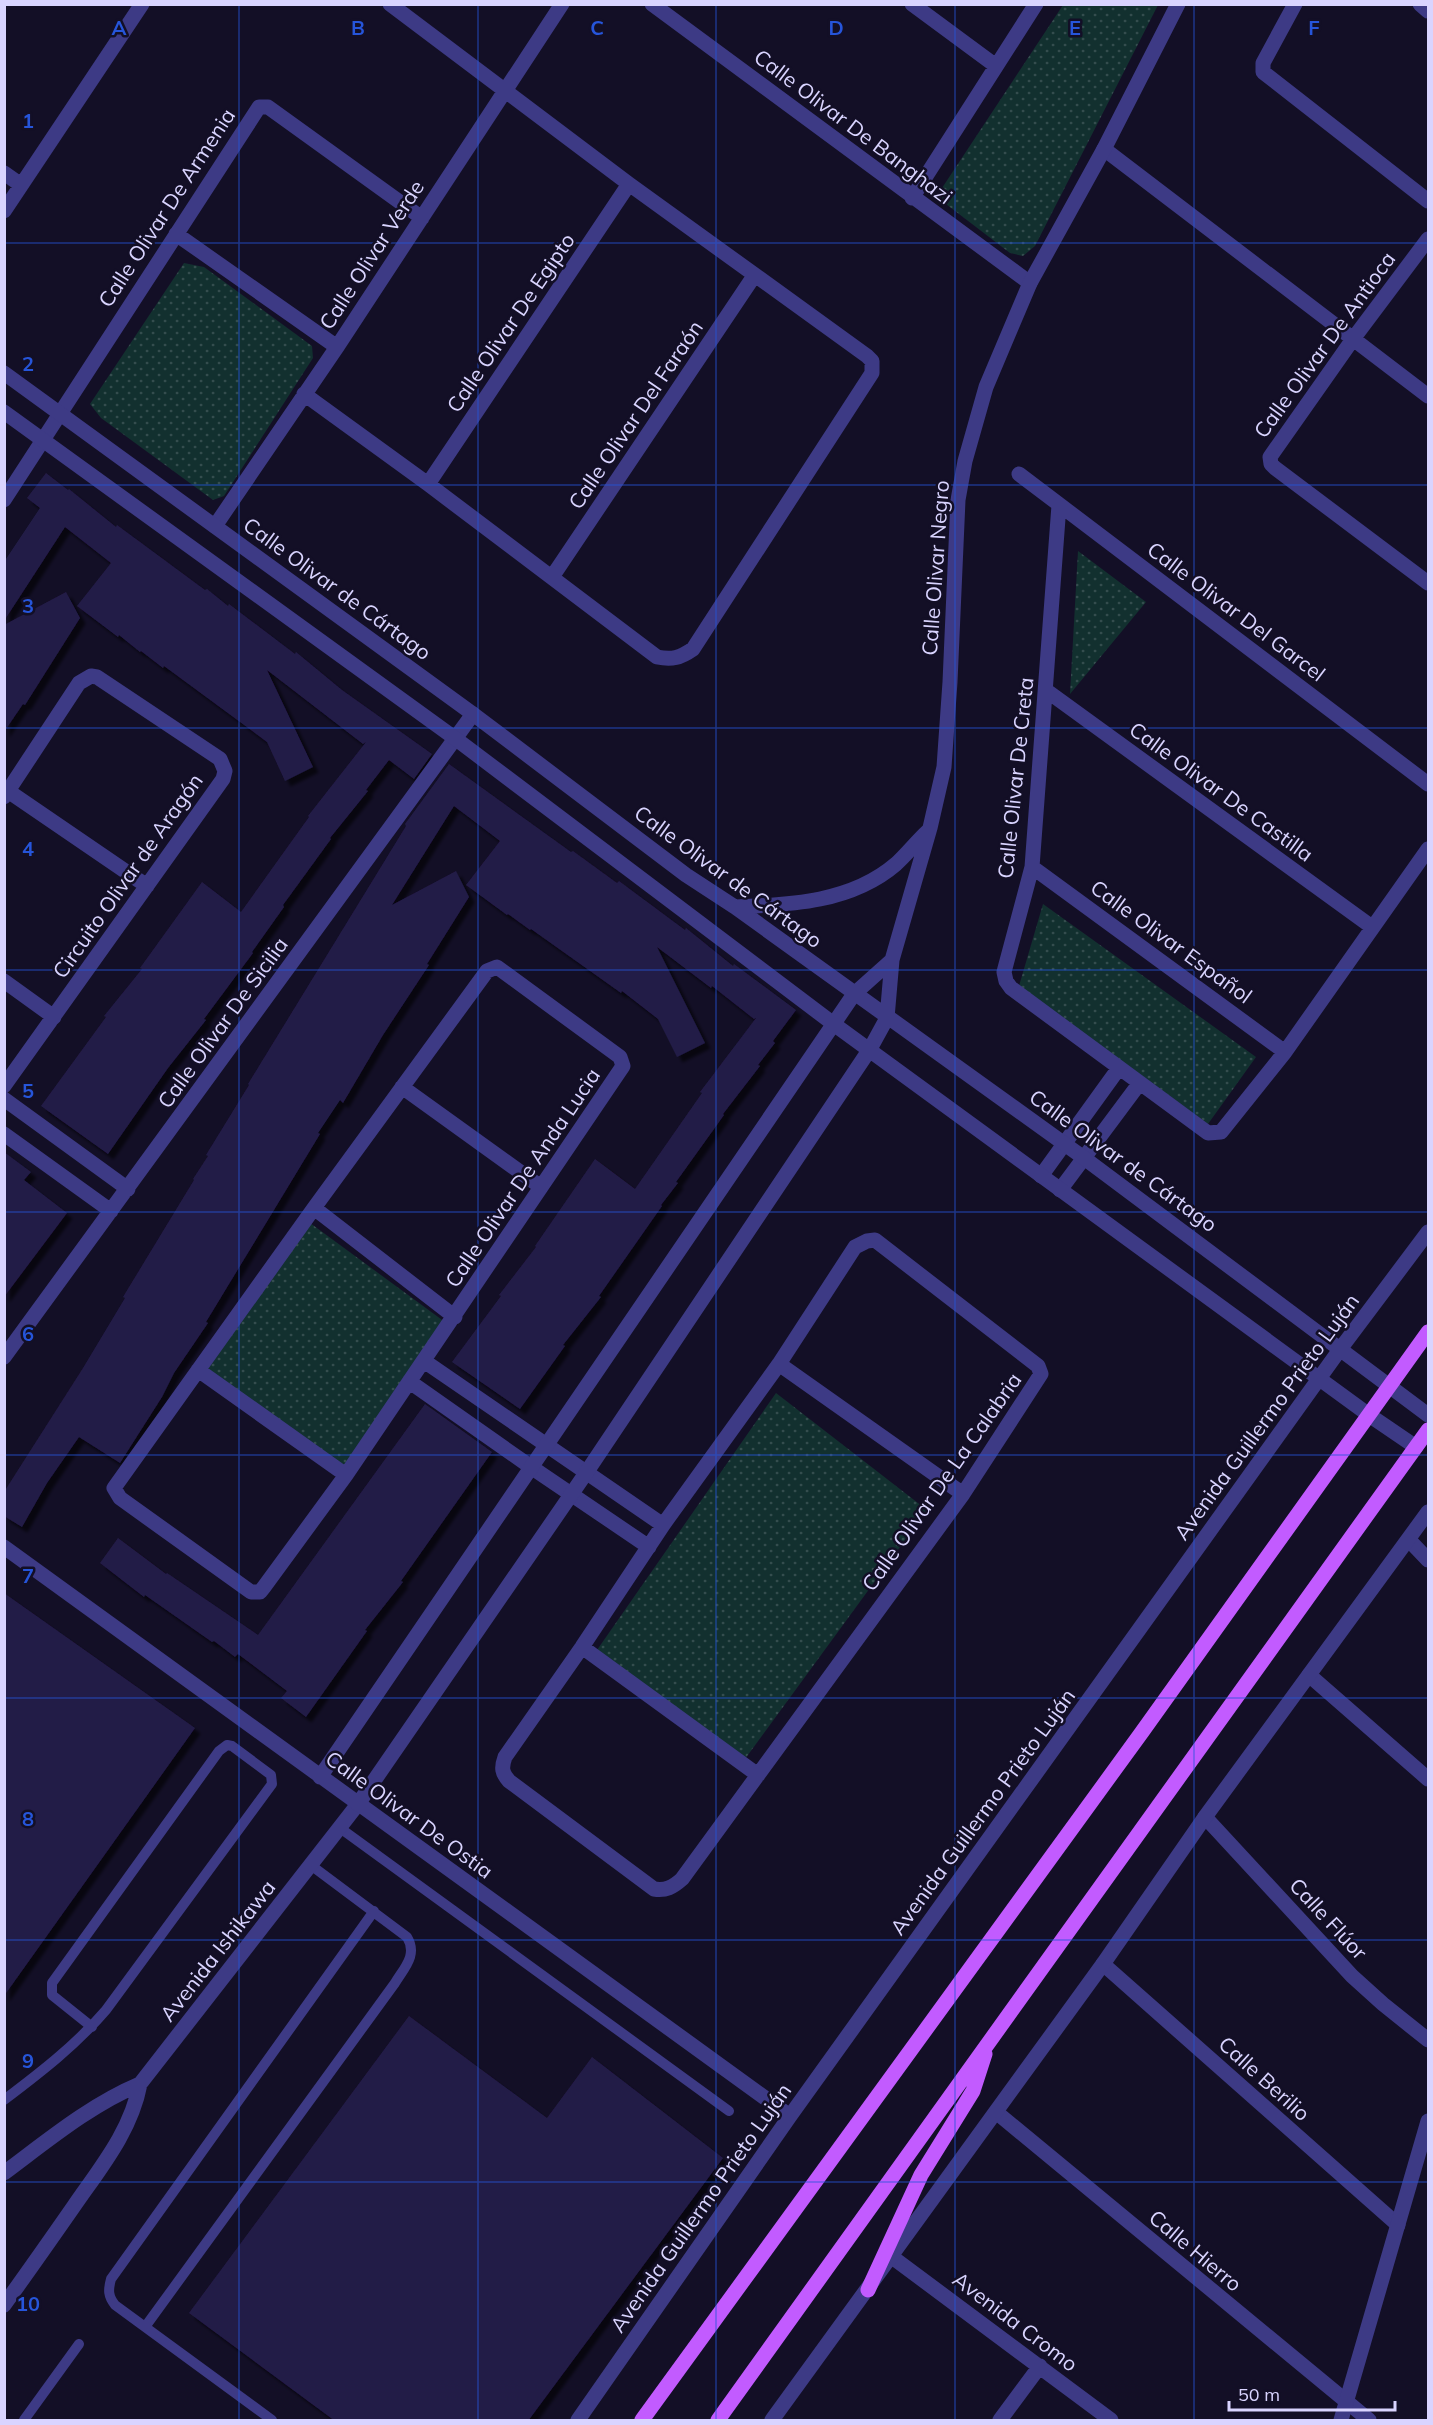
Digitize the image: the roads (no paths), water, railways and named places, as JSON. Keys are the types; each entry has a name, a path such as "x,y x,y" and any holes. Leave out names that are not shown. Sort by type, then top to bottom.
{"main road":[{"path":"642,2421 1142,1732 1428,1332"},
{"path":"717,2421 1428,1430"},
{"path":"868,2290 921,2175 972,2091 989,2040"}],"street":[{"path":"4,211 142,4"},
{"path":"304,394 428,484 657,657 669,659 681,657 693,649 866,383 874,367 867,356 629,184 390,4"},
{"name":"Calle Olivar Verde","path":"215,526 337,347 562,4"},
{"name":"Calle Olivar De Banghazi","path":"652,4 1030,283"},
{"path":"912,4 996,66"},
{"path":"912,198 1036,4"},
{"name":"Calle Olivar Negro","path":"887,1018 892,960 930,828 944,767 951,671 958,500 965,460 986,387 1030,283 1104,149 1178,4"},
{"path":"1295,4 1263,63 1263,72 1428,201"},
{"path":"1420,4 1428,11"},
{"name":"Calle Olivar De Armenia","path":"4,500 255,111 263,106 268,107 422,218"},
{"path":"1104,149 1428,396"},
{"path":"4,173 21,185"},
{"name":"Calle Olivar De Egipto","path":"428,484 629,184"},
{"path":"176,234 337,347"},
{"name":"Calle Olivar De Antioca","path":"1428,239 1353,339 1270,457 1271,464 1428,583"},
{"name":"Calle Olivar Del Faraón","path":"552,577 754,276"},
{"name":"Calle Olivar de Cártago","path":"4,373 473,714 686,875 735,907 1084,1158 1428,1415"},
{"path":"4,412 456,739 835,1025 1416,1447"},
{"name":"Calle Olivar Del Garcel","path":"1019,474 1428,784"},
{"name":"Calle Olivar De Creta","path":"1059,505 1047,691 1032,867 1004,972 1006,981 1016,993 1139,1084 1208,1132 1215,1134 1228,1126 1285,1052 1428,849"},
{"name":"Circuito Olivar de Aragón","path":"4,1086 223,778 225,771 220,759 98,677 92,676 79,683 6,794"},
{"name":"Calle Olivar De Castilla","path":"1047,691 1372,927"},
{"name":"Calle Olivar De Sicilia","path":"4,1357 473,714"},
{"path":"6,794 147,886"},
{"path":"735,907 795,904 827,898 866,884 895,864 930,828"},
{"name":"Calle Olivar Español","path":"1032,867 1285,1052"},
{"path":"321,1777 854,994 892,960"},
{"name":"Calle Olivar De Anda Lucia","path":"492,968 501,968 620,1057 623,1062 623,1066 455,1317 346,1475 260,1592 251,1592 120,1498 114,1488 402,1086 487,971 492,968"},
{"path":"4,981 54,1017"},
{"name":"Avenida Ishikawa","path":"4,2305 112,2152 128,2125 136,2105 140,2084 358,1804 572,1494 870,1049 887,1018"},
{"path":"1041,1176 1119,1068"},
{"path":"1060,1190 1139,1084"},
{"path":"402,1086 541,1187"},
{"path":"4,1099 128,1189"},
{"path":"4,1134 111,1211"},
{"path":"314,1208 455,1317"},
{"name":"Avenida Guillermo Prieto Luján","path":"578,2421 790,2116 1341,1348 1428,1232"},
{"name":"Calle Olivar De La Calabria","path":"875,1240 1041,1370 1039,1379 963,1494 682,1879 675,1886 662,1890 645,1882 509,1781 503,1774 504,1757 582,1647 663,1525 778,1364 855,1247 875,1240"},
{"path":"424,1361 663,1525"},
{"path":"778,1364 963,1494"},
{"path":"198,1370 346,1475"},
{"path":"410,1382 649,1547"},
{"path":"772,2421 1103,1964 1205,1817 1428,1512"},
{"path":"1408,1540 1428,1560"},
{"name":"Calle Olivar De Ostia","path":"4,1547 790,2116"},
{"path":"582,1647 758,1775"},
{"path":"1309,1675 1428,1779"},
{"name":"Calle Flúor","path":"1205,1817 1352,1976 1428,2040"},
{"name":"Calle Berilio","path":"1103,1964 1398,2225"},
{"name":"Avenida Ishikawa","path":"4,2173 98,2106 140,2084"},
{"name":"Calle Hierro","path":"996,2112 1369,2421"},
{"path":"1341,2421 1428,2121"},
{"name":"Avenida Cromo","path":"892,2257 1111,2421"},
{"path":"1000,2421 1040,2366"}],"lane":[{"path":"4,2100 67,2051 92,2027 272,1784 271,1775 232,1746 223,1747 52,1983 52,1995 92,2027"},
{"path":"340,1828 729,2111"},
{"path":"145,2327 411,1958 411,1944 407,1937 312,1866"},
{"path":"272,2421 145,2327 110,2298 108,2290 111,2279 374,1911"},
{"path":"24,2421 80,2344"}]}
